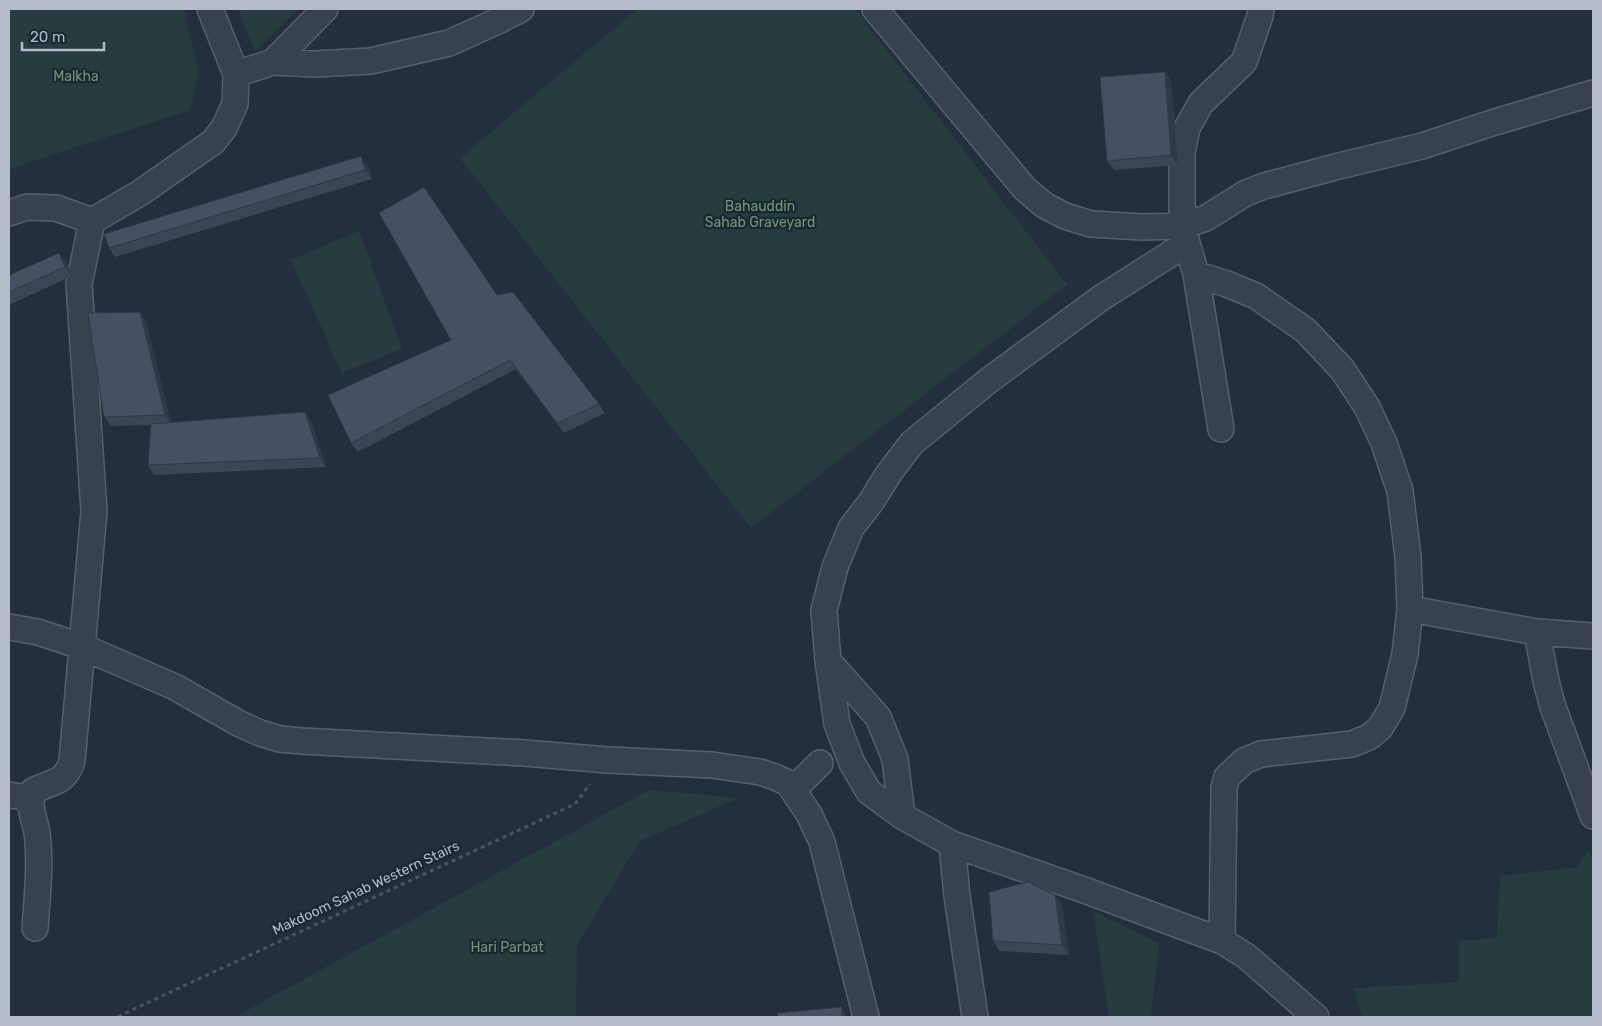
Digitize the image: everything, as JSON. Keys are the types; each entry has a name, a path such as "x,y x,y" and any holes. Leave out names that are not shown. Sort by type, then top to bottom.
{"street":[{"path":"35,928 38,866 37,834 19,797 58,782 69,769 72,761 94,511 78,284 92,221 140,192 213,142 224,128 235,104 236,74 210,9"},
{"path":"272,62 325,9"},
{"path":"236,74 272,62 315,64 371,61 449,43 521,9"},
{"path":"1221,430 1196,274 1184,235 1182,153 1187,128 1201,103 1244,62 1261,9"},
{"path":"878,10 1025,189 1044,205 1065,216 1091,224 1142,227 1184,235"},
{"path":"793,790 833,755 837,724 828,661 824,610 835,567 851,528 912,443 988,381 1206,218 1246,193 1264,186 1422,146 1593,93"},
{"path":"9,213 27,206 56,208 92,221"},
{"path":"1196,274 1256,296 1305,330 1342,369 1368,407 1384,443 1400,492 1408,557 1410,609 1405,654 1392,708 1380,728 1369,737 1352,744 1261,754 1244,761 1227,777 1224,788 1222,941"},
{"path":"1410,609 1537,632 1593,636"},
{"path":"9,627 38,632 83,647 175,687 238,724 280,739 302,742 524,753 712,766 760,772 775,777 788,783 809,814 822,842 866,1017"},
{"path":"1537,632 1552,704 1593,816"},
{"path":"828,661 878,717 895,759 902,816"},
{"path":"833,755 852,763 869,792 902,816 952,844 1222,941 1246,956 1316,1017"},
{"path":"952,844 957,896 975,1017"}],"path":[{"name":"Makdoom Sahab Western Stairs","path":"119,1017 575,804 608,760"}],"green space":[{"name":"Malkha","path":"9,9 184,9 199,74 190,110 9,169"},
{"path":"238,9 299,9 255,51"},
{"name":"Bahauddin Sahab Graveyard","path":"637,9 855,9 1067,285 751,528 460,158"},
{"path":"359,231 402,349 342,373 291,260"},
{"name":"Hari Parbat","path":"649,790 739,798 640,841 577,945 576,1017 235,1017"},
{"path":"1588,850 1593,859 1593,1017 1362,1017 1354,988 1459,982 1459,941 1497,938 1500,876 1577,867"},
{"path":"1093,911 1159,943 1151,1017 1109,1017"}],"building":[{"path":"1165,72 1171,155 1107,161 1100,77"},
{"path":"361,156 365,170 109,248 104,234"},
{"path":"424,187 497,295 513,292 599,404 557,423 510,360 351,443 328,395 451,340 379,213"},
{"path":"59,253 65,267 9,292 9,275"},
{"path":"140,312 165,415 104,417 88,313"},
{"path":"305,412 320,458 148,465 151,424"},
{"path":"1028,882 1055,895 1062,945 993,941 989,892"},
{"path":"842,1007 842,1017 778,1017 777,1013"}]}
